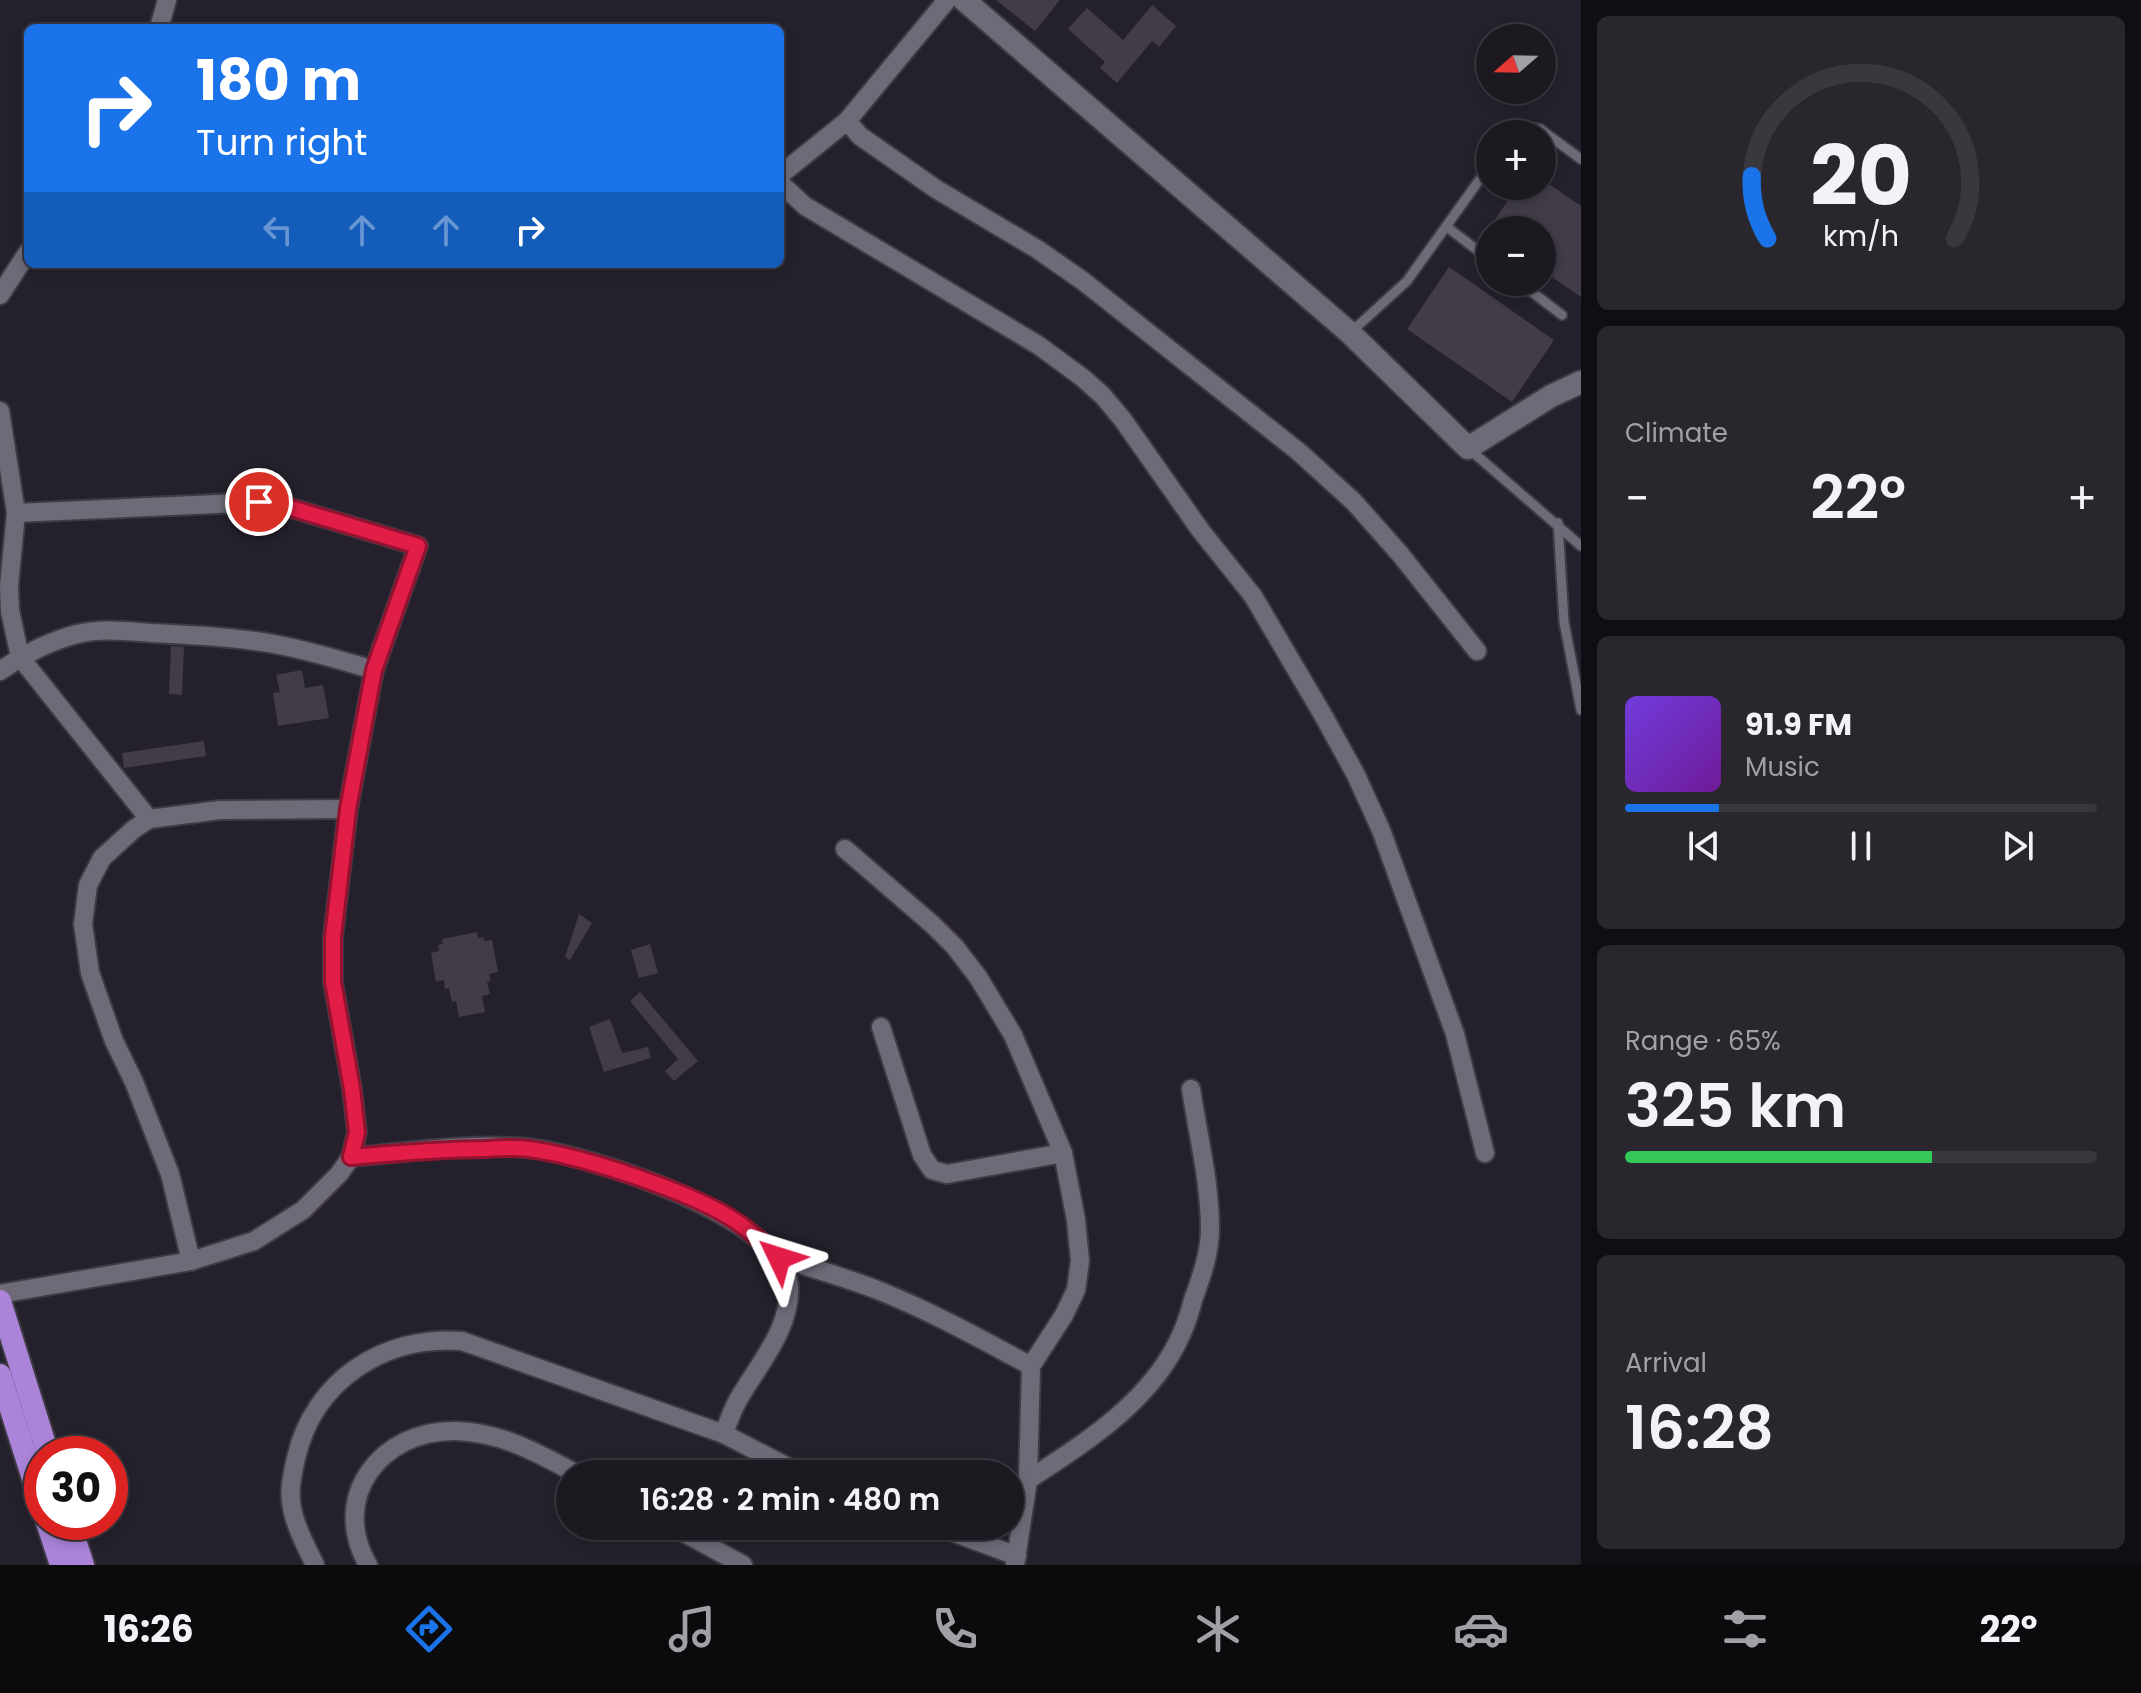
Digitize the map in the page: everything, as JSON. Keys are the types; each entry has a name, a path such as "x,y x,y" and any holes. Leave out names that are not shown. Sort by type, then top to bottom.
{"highway":[{"path":"0,1301 42,1436"},
{"path":"2,1390 24,1454"},
{"path":"53,1540 61,1565"},
{"path":"75,1540 83,1565"}],"street":[{"path":"160,24 167,0"},
{"path":"784,172 847,121 947,0"},
{"path":"964,0 1350,333 1468,448 1551,396 1581,382"},
{"path":"847,121 860,136 936,189 1037,249 1083,281 1299,452 1354,502 1477,651"},
{"path":"784,187 805,206 1038,345 1083,378 1123,420 1201,531 1253,596 1356,775 1381,830 1455,1034 1485,1153"},
{"path":"0,295 24,258"},
{"path":"0,411 16,513 9,586 10,611 20,657 149,819"},
{"path":"0,1294 191,1261 254,1241 285,1223 323,1192 351,1157 357,1132 332,968 333,937 348,809 374,670 418,546 281,505 259,502 16,513"},
{"path":"0,671 20,657 76,634 106,630 206,635 260,642 309,651 374,670"},
{"path":"191,1261 170,1174 95,991 84,936 84,901 93,871 118,842 149,819 220,810 348,809"},
{"path":"845,849 933,925 978,977 1013,1035 1063,1153 1076,1220 1080,1261 1076,1290 1064,1315 1031,1366 1028,1480 1016,1561 968,1540"},
{"path":"881,1027 922,1155 932,1170 947,1174 1063,1153"},
{"path":"1028,1480 1097,1434 1133,1401 1159,1373 1181,1336 1203,1273 1210,1232 1208,1195 1191,1089"},
{"path":"351,1157 450,1149 527,1148 568,1156 664,1188 737,1221 779,1258 787,1272 789,1284 786,1313 773,1344 733,1408 724,1434"},
{"path":"779,1258 893,1296 954,1324 1031,1366"},
{"path":"315,1565 301,1535 291,1502 293,1472 302,1433 323,1397 353,1371 395,1348 437,1339 462,1341 724,1434 774,1460"},
{"path":"368,1565 359,1549 355,1508 361,1486 372,1466 385,1452 425,1435 453,1431 501,1437 556,1462"},
{"path":"697,1540 743,1565"}],"lane":[{"path":"1556,141 1581,159"},
{"path":"1350,333 1407,281 1476,185"},
{"path":"1447,227 1476,249"},
{"path":"1537,296 1562,315"},
{"path":"1468,448 1581,546"},
{"path":"1558,523 1564,622 1581,710"}],"building":[{"path":"996,0 1060,0 1035,31"},
{"path":"1152,5 1176,26 1159,47 1152,41 1117,83 1100,68 1105,62 1068,29 1087,8 1123,40"},
{"path":"1556,189 1581,206 1581,297 1556,280 1556,216 1498,216 1508,200 1556,200"},
{"path":"1449,267 1476,286 1476,296 1491,296 1554,340 1512,402 1407,329"},
{"path":"171,646 184,647 182,695 169,694"},
{"path":"302,670 305,688 323,685 329,718 278,726 273,693 280,692 276,675"},
{"path":"204,741 206,756 124,768 122,753"},
{"path":"579,914 592,923 570,960 565,957"},
{"path":"477,932 478,938 492,940 498,972 489,974 490,994 482,996 485,1012 459,1017 456,1001 452,1002 444,980 436,982 431,953 439,951 438,945 443,944 442,939"},
{"path":"650,944 658,973 639,978 631,950"},
{"path":"640,992 698,1061 674,1081 665,1071 678,1059 630,1001"},
{"path":"610,1019 622,1053 648,1047 651,1058 604,1072 589,1027"}],"route":[{"path":"259,502 281,505 418,546 374,670 348,809 333,937 333,982 357,1132 351,1157 500,1148 527,1148 568,1156 664,1188 720,1212 737,1221 779,1258"}]}
